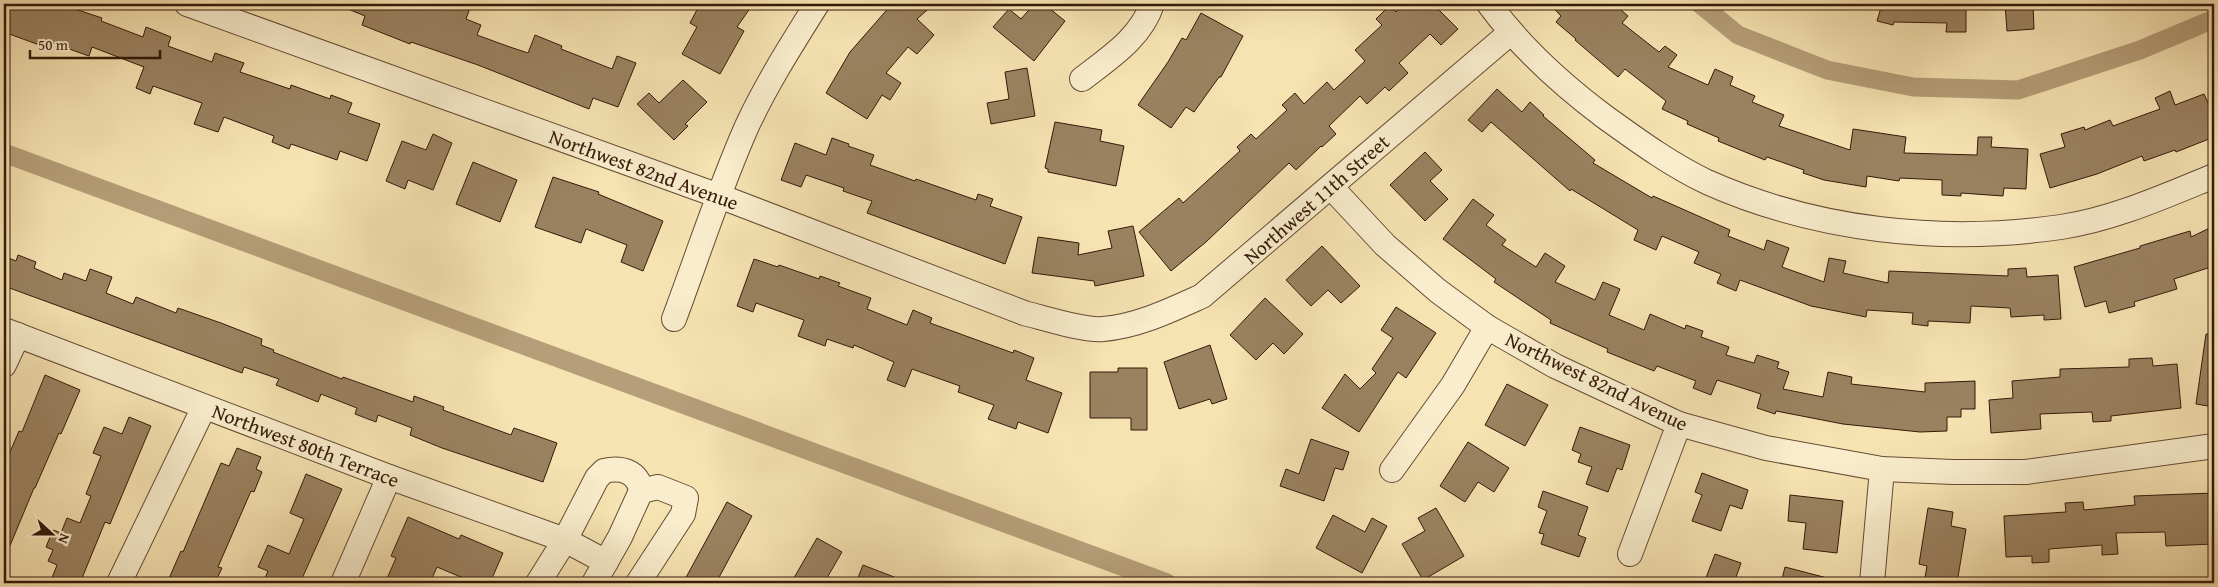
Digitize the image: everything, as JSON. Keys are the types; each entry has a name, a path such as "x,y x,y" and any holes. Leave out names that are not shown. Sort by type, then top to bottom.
{"street":[{"name":"Northwest 82nd Avenue","path":"187,4 719,196 1024,313 1063,323 1102,329"},
{"path":"674,319 747,126 777,68 818,4"},
{"path":"1082,79 1130,41 1148,15 1152,4"},
{"path":"1489,4 1510,33 1571,92 1638,142 1706,181 1776,208 1844,224 1912,234 1986,235 2062,227 2141,206 2214,176"},
{"name":"Northwest 11th Street","path":"1102,329 1147,320 1202,296 1510,33"},
{"name":"Northwest 82nd Avenue","path":"1331,187 1384,245 1438,291 1487,328 1555,366 1679,424 1766,448 1882,469 1953,472 2026,472 2214,446"},
{"path":"1392,470 1453,385 1487,328"},
{"path":"4,365 11,333"},
{"name":"Northwest 80th Terrace","path":"11,333 390,477 565,540 606,562"},
{"path":"119,583 204,407"},
{"path":"1630,554 1679,424"},
{"path":"538,583 565,540 597,478 604,471 618,469 629,473 638,480 641,491 594,583"},
{"path":"1872,583 1882,469"},
{"path":"344,583 390,477"},
{"path":"638,583 682,514 686,498 658,487 641,491"}],"building":[{"path":"4,4 60,4 102,18 101,21 143,37 146,27 171,37 168,46 212,62 215,53 244,63 240,72 290,89 291,85 330,99 331,95 352,103 348,113 380,124 367,161 340,151 337,160 291,144 289,149 272,142 274,136 224,117 218,132 194,124 202,103 153,86 150,94 136,88 144,67 92,47 89,56 44,40 42,46 4,32"},
{"path":"336,4 460,4 470,8 466,19 481,25 477,35 507,46 528,53 535,35 562,46 561,49 612,69 617,56 636,63 618,107 593,98 589,109 478,65 411,42 410,44 362,25 365,16"},
{"path":"700,4 753,4 737,27 744,31 720,74 682,54 697,27 690,23"},
{"path":"892,4 934,4 917,19 934,35 917,54 908,47 886,73 901,83 890,100 882,95 867,119 826,93 850,52"},
{"path":"1034,4 1044,4 1065,21 1034,61 993,27 1009,9 1021,19"},
{"path":"1404,4 1433,4 1458,29 1441,45 1430,34 1399,63 1408,73 1389,91 1385,87 1367,104 1360,96 1329,126 1336,134 1322,147 1296,170 1289,163 1206,242 1171,271 1139,232 1179,198 1183,203 1240,151 1237,147 1251,134 1256,139 1287,110 1282,105 1295,93 1304,104 1327,82 1334,90 1365,61 1355,50 1382,25 1376,19 1390,5 1396,12"},
{"path":"1550,4 1602,4 1609,9 1614,4 1628,16 1622,23 1659,52 1665,46 1677,55 1668,67 1708,85 1715,69 1733,77 1730,85 1755,96 1752,102 1784,115 1779,126 1850,150 1853,129 1906,137 1904,153 1977,155 1978,137 1992,137 1991,147 2028,149 2026,189 2004,188 2003,196 1961,193 1961,196 1942,195 1942,180 1900,178 1899,181 1867,176 1866,187 1824,180 1803,173 1804,170 1767,157 1765,160 1718,141 1719,138 1687,124 1688,121 1662,109 1666,101 1625,69 1618,77 1575,40 1556,22 1561,16"},
{"path":"1882,4 1966,4 1966,32 1946,32 1947,23 1894,22 1893,25 1877,21"},
{"path":"2005,4 2033,4 2034,29 2007,31"},
{"path":"1201,13 1243,36 1221,77 1219,77 1194,112 1186,107 1171,128 1138,105 1182,38 1186,40"},
{"path":"1027,68 1035,116 991,124 987,103 1009,99 1005,72"},
{"path":"683,80 707,102 685,124 688,126 674,140 637,104 649,93 659,103"},
{"path":"1497,89 1522,112 1530,102 1543,116 1595,160 1593,163 1652,198 1653,196 1730,230 1728,236 1764,250 1767,240 1789,248 1782,267 1824,282 1829,258 1846,261 1843,273 1888,283 1889,271 2008,276 2008,269 2026,268 2027,277 2058,275 2061,319 2044,320 2044,315 2011,317 2010,308 1971,306 1970,323 1928,321 1928,326 1912,324 1913,313 1867,310 1866,317 1811,306 1740,280 1736,291 1717,283 1721,274 1694,263 1699,252 1662,236 1656,250 1634,240 1638,230 1571,189 1570,191 1491,122 1482,132 1468,120"},
{"path":"2170,91 2175,105 2204,94 2214,117 2214,137 2176,152 2175,150 2144,161 2142,156 2097,174 2050,188 2040,154 2065,147 2061,134 2084,127 2085,130 2110,120 2113,126 2160,109 2155,98"},
{"path":"1055,122 1102,130 1100,141 1124,146 1116,186 1048,172 1048,169 1045,168"},
{"path":"433,134 452,143 433,190 408,180 405,189 386,181 402,141 426,150"},
{"path":"832,138 874,155 870,165 976,200 978,194 993,199 990,206 1022,217 1005,264 867,213 872,201 843,191 844,188 806,175 801,187 781,180 795,143 826,155"},
{"path":"1425,152 1442,170 1430,181 1448,199 1425,221 1390,185"},
{"path":"473,162 517,180 500,222 456,204"},
{"path":"553,177 599,192 598,194 663,221 643,271 621,262 627,245 586,229 581,243 535,227"},
{"path":"1473,199 1494,215 1486,225 1506,240 1502,245 1536,267 1545,253 1565,266 1555,282 1595,300 1603,282 1620,289 1609,315 1644,330 1650,314 1685,329 1686,325 1703,331 1701,337 1729,347 1726,355 1754,363 1757,355 1779,362 1777,368 1789,372 1783,389 1823,397 1828,372 1852,377 1851,384 1925,392 1925,383 1975,381 1975,409 1961,409 1961,417 1947,417 1947,431 1920,432 1843,424 1776,411 1775,414 1757,408 1761,394 1717,380 1711,395 1693,388 1696,381 1657,366 1654,371 1607,352 1608,349 1550,323 1551,320 1494,282 1496,279 1443,239"},
{"path":"1133,226 1144,276 1095,286 1094,281 1032,273 1038,237 1079,243 1078,255 1112,248 1108,231"},
{"path":"2214,226 2214,266 2174,279 2177,289 2134,302 2135,306 2109,313 2106,301 2085,307 2074,267 2190,231 2191,237"},
{"path":"1322,246 1360,286 1341,303 1328,290 1311,306 1286,280"},
{"path":"18,255 36,262 34,268 62,280 64,273 86,281 90,269 112,277 106,293 133,304 136,297 176,313 178,308 262,339 261,345 274,350 273,352 342,379 343,377 413,402 414,396 444,407 443,410 511,435 514,428 557,443 543,482 442,448 410,435 412,428 378,415 376,422 355,414 357,408 321,394 318,402 276,385 279,379 244,367 242,373 4,286 4,256 16,261"},
{"path":"754,259 778,267 779,265 819,279 820,276 840,283 838,286 871,298 867,309 907,325 913,310 932,318 930,323 1013,353 1014,350 1034,358 1026,380 1062,393 1048,433 1018,422 1016,429 988,419 994,405 958,392 960,386 912,369 905,387 887,380 894,362 854,345 853,348 827,339 825,346 798,336 804,320 756,303 753,312 737,306"},
{"path":"1265,298 1303,334 1284,354 1273,343 1256,360 1230,335"},
{"path":"1396,307 1436,333 1406,378 1398,372 1359,432 1322,408 1345,374 1360,389 1376,373 1372,369 1393,338 1381,330"},
{"path":"2206,334 2214,334 2214,407 2196,404"},
{"path":"1210,345 1227,399 1212,404 1210,399 1179,409 1164,362"},
{"path":"2152,358 2153,366 2177,364 2181,408 2111,416 2111,421 2093,422 2092,412 2040,414 2041,429 1991,433 1989,400 2013,398 2012,381 2060,377 2060,369 2129,367 2129,359"},
{"path":"1118,368 1147,368 1147,430 1131,430 1131,418 1090,418 1090,372 1118,372"},
{"path":"45,375 80,390 34,488 4,560 4,466 19,431 22,432"},
{"path":"1507,384 1548,405 1525,446 1485,425"},
{"path":"129,417 151,426 110,524 105,522 80,583 50,583 57,565 48,561 53,550 46,547 53,530 61,533 67,518 80,523 91,496 86,494 101,456 93,453 104,427 122,434"},
{"path":"1580,427 1630,445 1622,470 1617,468 1608,492 1586,484 1592,467 1578,462 1581,454 1572,450"},
{"path":"1311,439 1349,452 1343,470 1335,468 1324,501 1280,486 1286,469 1299,474"},
{"path":"1468,442 1509,468 1494,492 1478,482 1465,502 1440,486"},
{"path":"237,448 261,457 256,469 262,472 254,492 251,491 218,567 222,568 215,583 167,583 181,551 183,552 221,463 229,466"},
{"path":"1702,473 1748,490 1742,509 1730,505 1721,531 1692,521 1702,495 1695,492"},
{"path":"306,474 342,489 300,583 263,583 268,571 258,567 268,545 289,554 304,519 290,513"},
{"path":"1543,491 1588,507 1578,535 1586,538 1579,557 1541,544 1544,534 1539,533 1547,511 1538,507"},
{"path":"2214,493 2214,544 2166,546 2165,532 2116,533 2118,554 2102,555 2102,545 2049,549 2049,562 2032,563 2032,556 2006,557 2004,516 2066,512 2065,503 2083,502 2084,510 2135,505 2134,496"},
{"path":"1790,495 1843,501 1837,553 1803,549 1806,523 1788,521"},
{"path":"727,502 752,516 716,583 683,583"},
{"path":"1436,508 1464,556 1423,580 1402,544 1425,531 1418,518"},
{"path":"1928,508 1953,512 1951,526 1966,529 1957,583 1924,583 1927,566 1919,564"},
{"path":"1333,515 1365,532 1372,518 1387,526 1362,573 1316,548"},
{"path":"408,517 459,539 461,535 503,553 490,583 475,583 437,567 430,583 385,583 396,558 391,556"},
{"path":"817,538 842,552 824,583 791,583"},
{"path":"1715,554 1741,563 1734,583 1704,583"},
{"path":"863,565 907,582 907,583 856,583"},
{"path":"1785,567 1831,579 1830,583 1781,583"}],"waterway":[{"path":"1700,4 1738,35 1827,70 1913,87 2018,90 2140,50 2214,19"},
{"path":"4,153 1167,583"}]}
